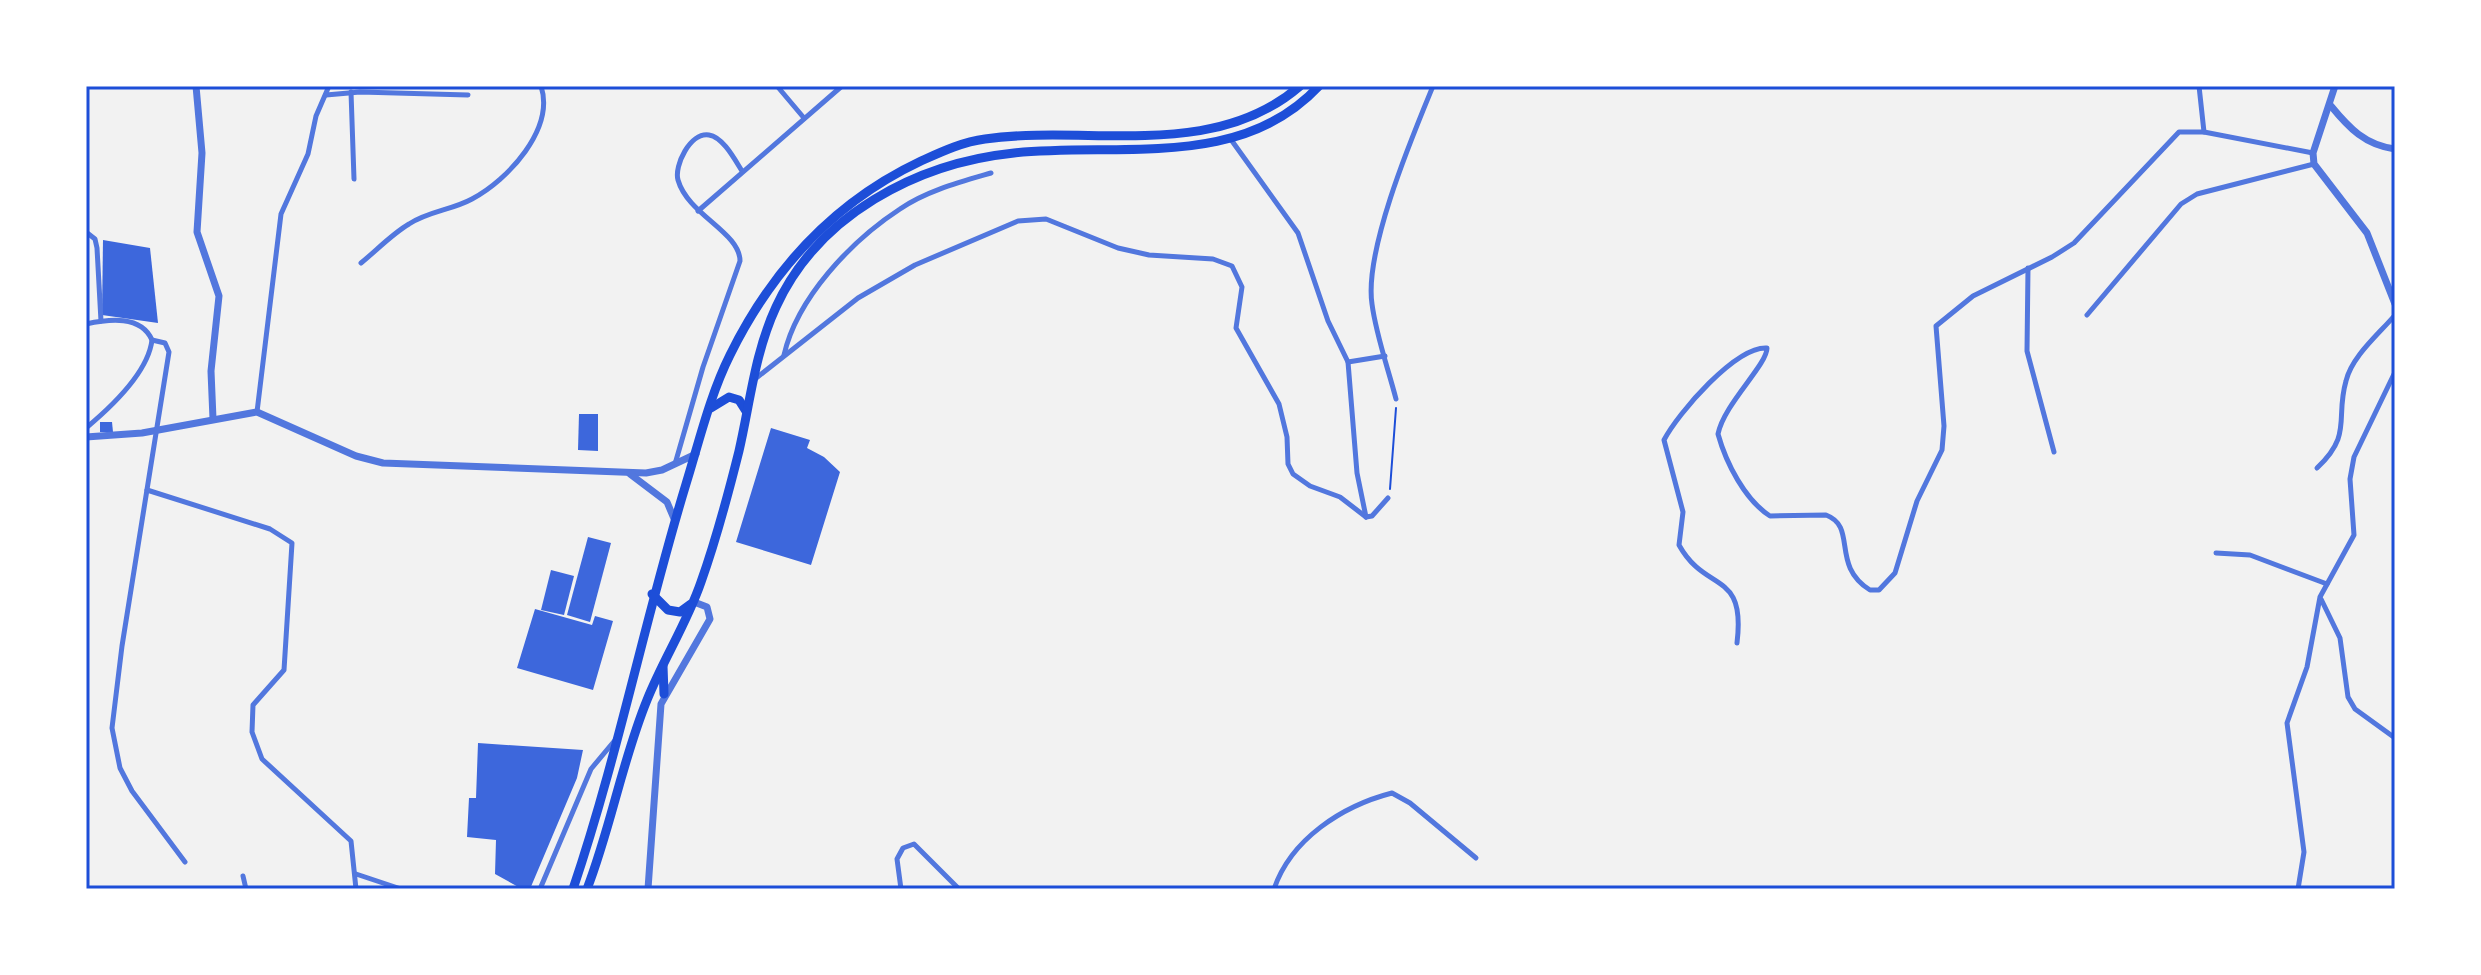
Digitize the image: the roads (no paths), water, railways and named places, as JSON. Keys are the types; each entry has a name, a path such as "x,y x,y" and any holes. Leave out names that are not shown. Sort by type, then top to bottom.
{"highway":[{"path":"573,889 601,807 652,594 711,408 730,356 776,277 836,213 877,183 952,147 984,139 1197,134 1256,113 1285,99 1300,86"},
{"path":"587,889 608,831 646,703 694,602 734,467 753,380 774,310 797,270 854,213 919,175 955,162 1015,153 1189,147 1232,141 1285,114 1319,86"},
{"path":"711,408 722,399 735,398 747,412"},
{"path":"652,594 668,610 680,612 694,602"},
{"path":"663,663 664,694"}],"street":[{"path":"196,86 202,153 197,232 219,296 211,371 213,419"},
{"path":"257,412 281,214 308,154 316,116 329,86"},
{"path":"361,263 406,225 430,212 476,197 501,177 537,132 545,100 541,86"},
{"path":"777,86 804,118"},
{"path":"698,211 842,86"},
{"path":"1006,86 1040,86"},
{"path":"1396,399 1372,305 1372,277 1395,191 1433,86"},
{"path":"2199,86 2204,132"},
{"path":"2335,86 2331,106 2313,153 2314,164 2367,233 2395,304"},
{"path":"325,95 351,92 468,95"},
{"path":"351,92 354,179"},
{"path":"2331,106 2358,135 2371,143 2395,149"},
{"path":"1737,643 1740,617 1735,596 1702,571 1679,545 1683,512 1664,440 1676,421 1723,370 1758,349 1767,348 1764,360 1732,399 1718,434 1731,466 1756,505 1770,516 1826,515 1835,518 1842,528 1845,559 1853,575 1870,590 1879,590 1895,573 1917,501 1942,450 1944,426 1936,326 1973,296 2074,243 2179,132 2204,132 2313,153"},
{"path":"675,464 707,355 740,261 736,244 698,211 676,176 689,145 702,136 710,135 719,140 742,171"},
{"path":"1232,141 1298,233 1328,321 1348,362 1357,473 1366,517"},
{"path":"2087,315 2181,204 2197,194 2314,164"},
{"path":"783,356 788,334 807,300 822,280 878,226 915,201 991,173"},
{"path":"753,380 821,324 915,265 1018,221 1046,219 1118,248 1149,255 1223,261 1240,277 1236,328 1279,404 1287,437 1288,464 1293,474 1310,486 1340,497 1366,517 1372,516 1388,498"},
{"path":"86,232 95,239 97,248 101,321"},
{"path":"2028,268 2027,351 2054,452"},
{"path":"2317,468 2343,429 2344,386 2350,370 2395,315"},
{"path":"86,324 101,321 143,326 152,340 165,343 169,352 114,699 114,747 132,791 185,862"},
{"path":"86,428 103,414 141,367 152,340"},
{"path":"1348,362 1385,356"},
{"path":"2298,889 2304,852 2287,723 2307,667 2320,597 2354,535 2350,479 2354,457 2395,372"},
{"path":"86,437 155,431 257,412 356,456 383,463 646,473 696,454"},
{"path":"625,471 656,491 667,502 675,521"},
{"path":"147,490 270,529 292,543 287,656 280,678 253,705 252,732 269,768 339,826 351,841 356,889"},
{"path":"2216,553 2250,555 2327,584"},
{"path":"2320,597 2340,638 2348,697 2355,709 2395,738"},
{"path":"648,889 664,694 688,660 710,619 707,607 694,602"},
{"path":"540,889 591,769 620,735"},
{"path":"1274,889 1286,860 1320,828 1347,810 1392,793 1410,803 1476,858"},
{"path":"901,889 897,859 903,848 914,844 959,889"},
{"path":"356,874 401,889"},
{"path":"243,876 246,889"}]}
